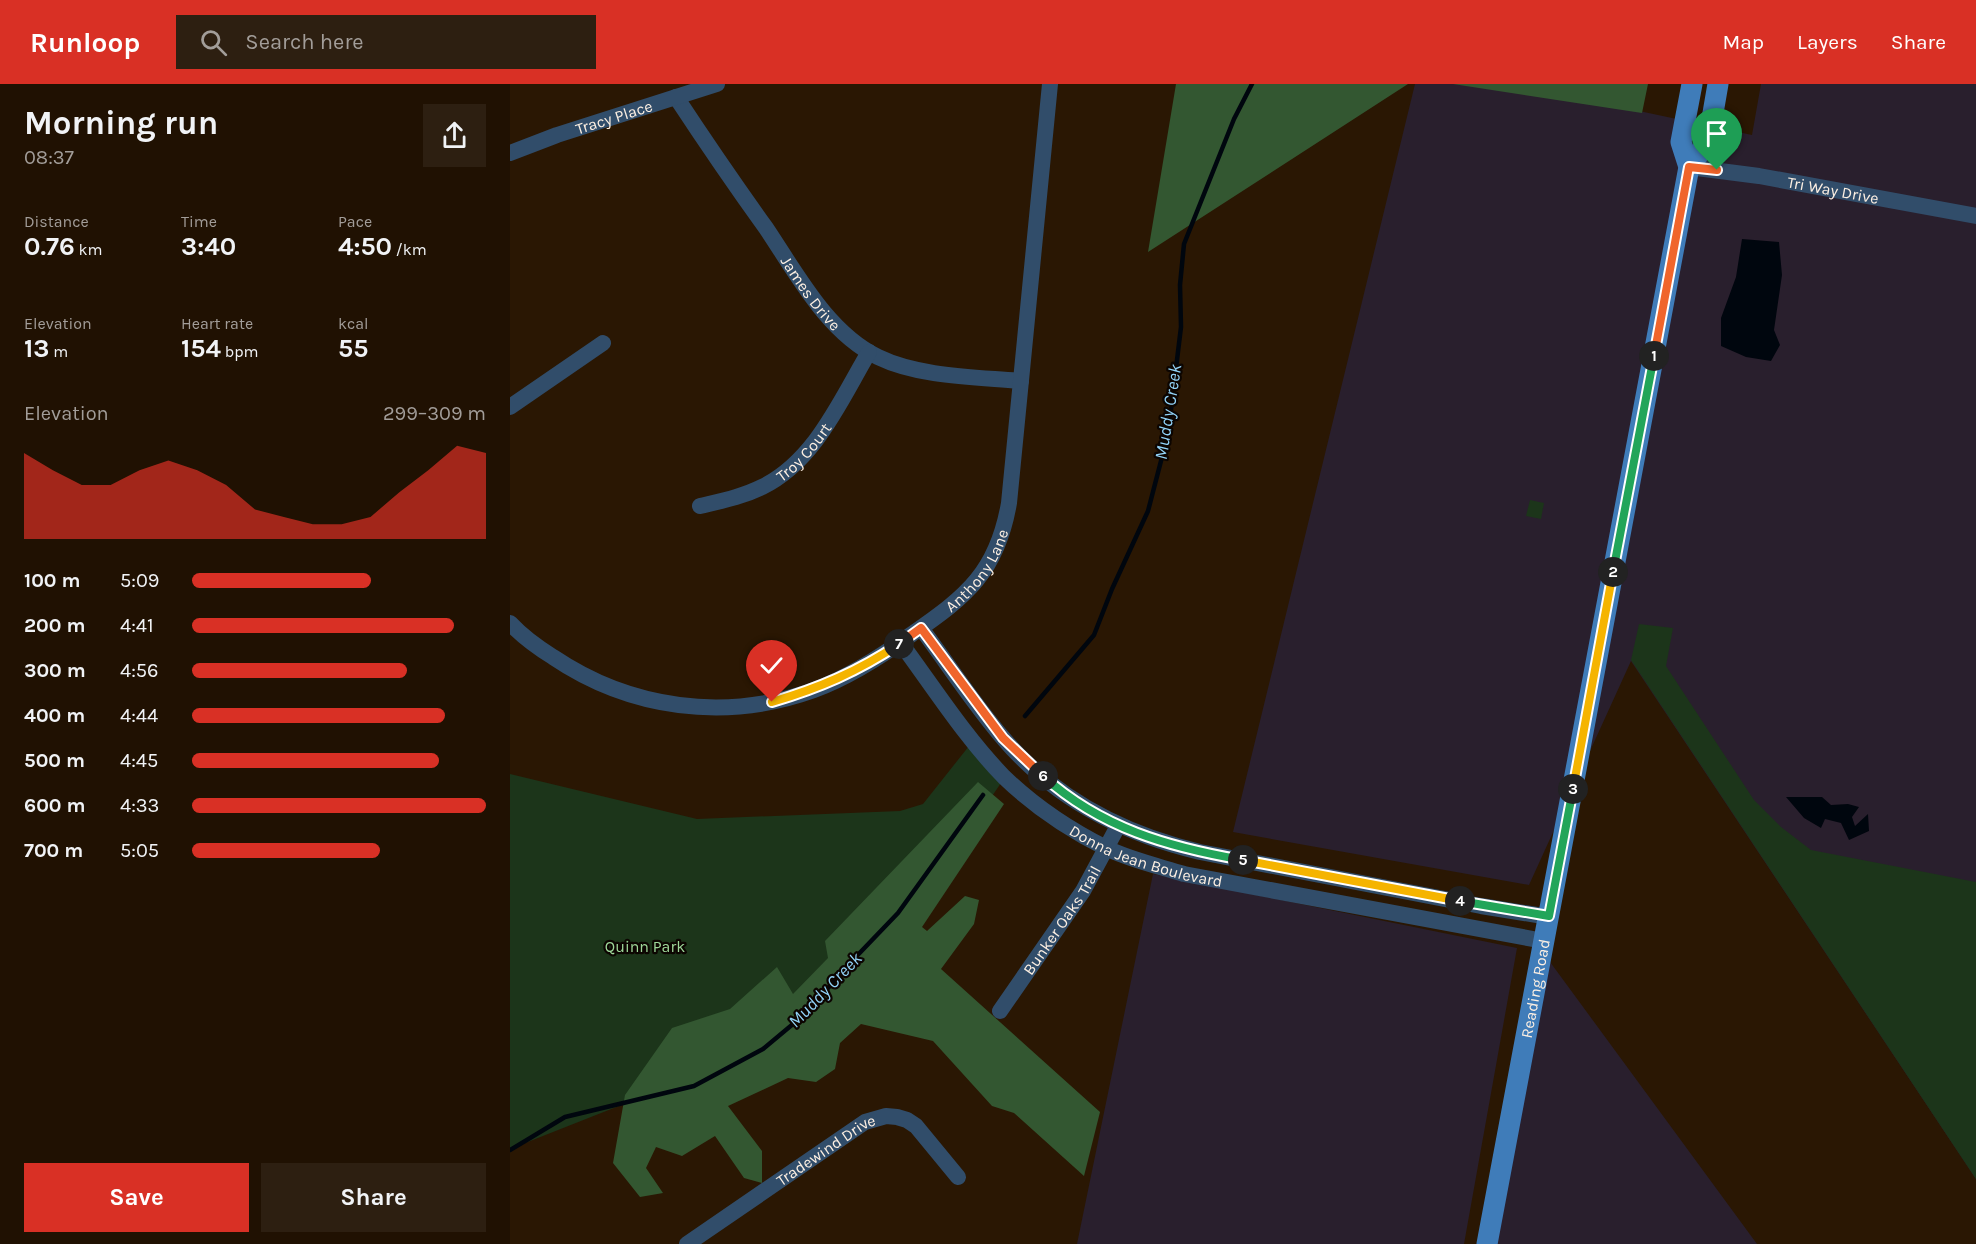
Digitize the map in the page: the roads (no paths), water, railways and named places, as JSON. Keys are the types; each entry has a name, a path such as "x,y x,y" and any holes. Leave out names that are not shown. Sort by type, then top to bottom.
{"main road":[{"name":"Reading Road","path":"1689,167 1681,142 1692,84"},
{"name":"Reading Road","path":"1487,1244 1689,167 1708,142 1718,84"}],"street":[{"name":"Tracy Place","path":"510,153 557,135 717,84"},
{"name":"Anthony Lane","path":"512,627 572,670 622,693 696,708 750,706 814,690 844,677 921,628 976,581 989,564 999,545 1009,503 1050,84"},
{"name":"James Drive","path":"676,97 829,318 844,334 869,352 900,366 921,371 1021,381"},
{"name":"Tri Way Drive","path":"1689,167 1759,176 1976,216"},
{"path":"510,406 603,344"},
{"name":"Troy Court","path":"700,506 743,495 763,487 799,461 820,435 869,352"},
{"name":"Donna Jean Boulevard","path":"921,628 982,712 1018,754 1051,783 1118,826 1168,845 1200,852 1481,906 1549,916"},
{"name":"Donna Jean Boulevard","path":"900,642 976,745 1005,777 1056,818 1106,848 1184,874 1544,942"},
{"name":"Bunker Oaks Trail","path":"1000,1011 1083,891 1118,826"},
{"name":"Tradewind Drive","path":"687,1244 837,1140 875,1118 897,1117 916,1126 958,1177"}],"waterway":[{"name":"Muddy Creek","path":"1025,716 1094,635 1112,589 1148,511 1168,434 1181,327 1180,285 1184,244 1234,119 1252,84"},
{"name":"Muddy Creek","path":"510,1150 565,1117 694,1086 763,1049 805,1014 898,913 983,795"}],"park label":[{"name":"Quinn Park","path":"645,946"}]}
